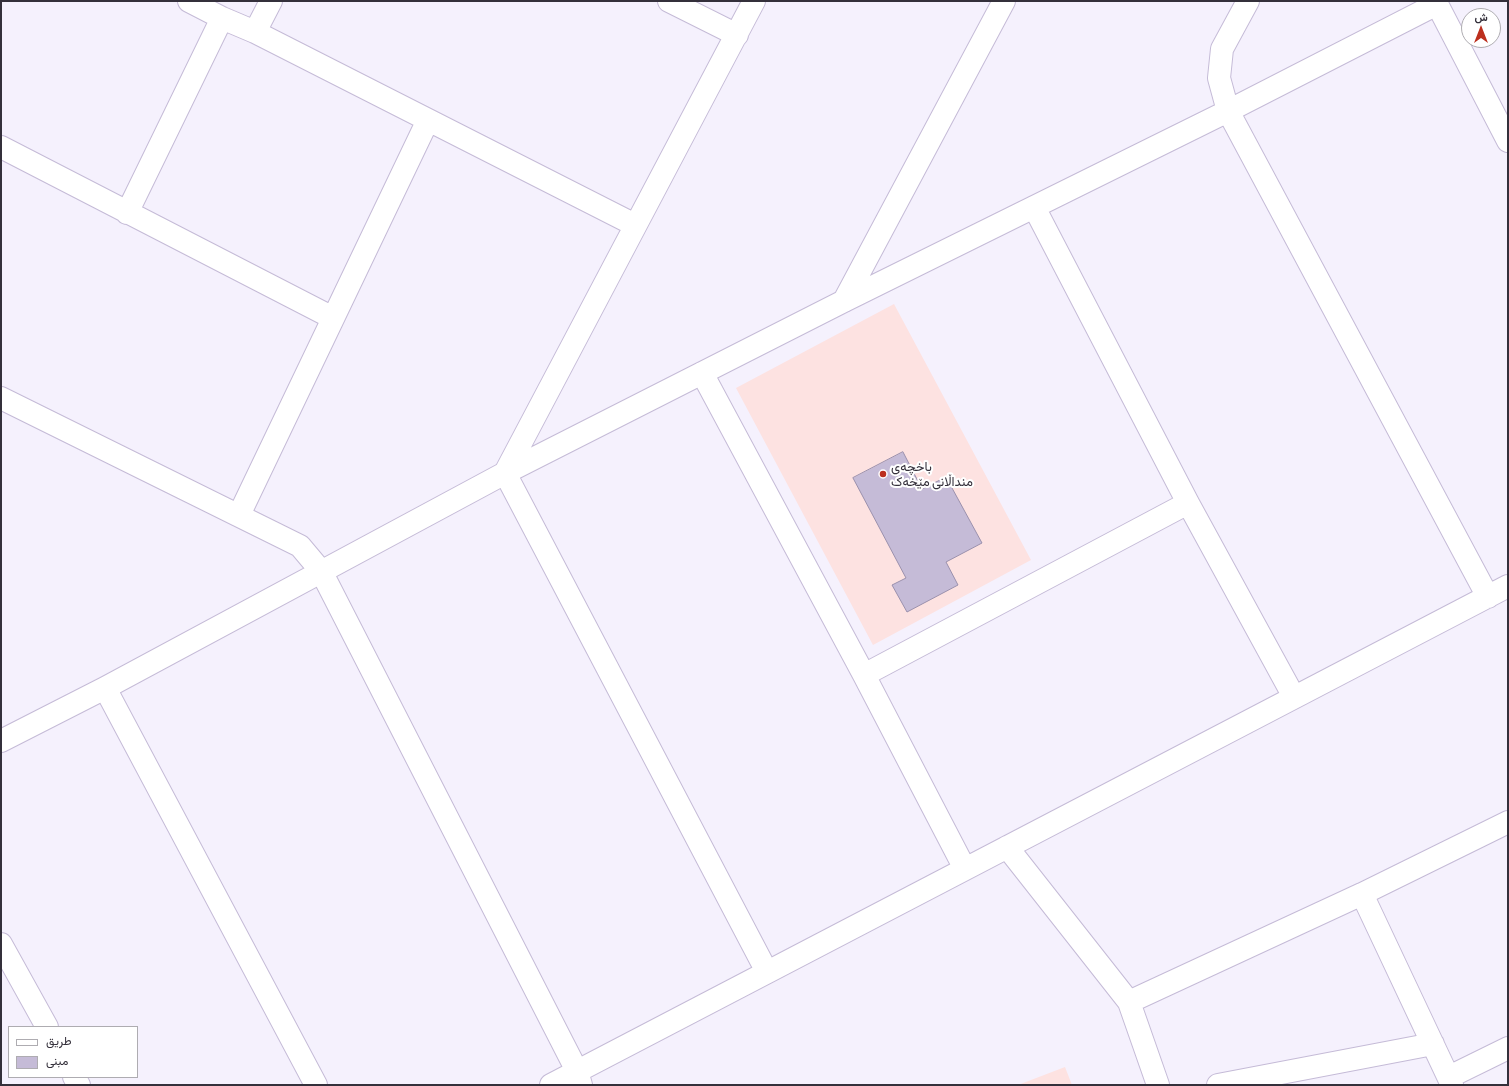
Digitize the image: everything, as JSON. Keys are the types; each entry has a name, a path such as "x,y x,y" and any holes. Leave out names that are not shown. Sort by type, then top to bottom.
{"street":[{"path":"189,1 222,18 255,32 635,225"},
{"path":"255,32 271,1"},
{"path":"669,1 737,35"},
{"path":"505,473 754,1"},
{"path":"844,301 1004,1"},
{"path":"1248,1 1222,49 1219,78 1228,111 1488,597"},
{"path":"1,741 105,688 505,473 844,301 1228,111 1437,4 1508,141"},
{"path":"127,213 222,18"},
{"path":"239,515 428,120"},
{"path":"1,147 333,318"},
{"path":"1034,207 1188,503 1294,697"},
{"path":"702,373 965,869"},
{"path":"1,398 300,546 321,571 579,1078"},
{"path":"505,473 768,972"},
{"path":"864,676 1188,503"},
{"path":"551,1085 579,1078 768,972 1508,586"},
{"path":"105,688 316,1085"},
{"path":"1129,1002 1362,894 1508,822"},
{"path":"1007,847 1129,1002 1158,1085"},
{"path":"1362,894 1451,1081 1508,1048"},
{"path":"1,944 46,1026"},
{"path":"1218,1085 1434,1044"}],"shaded area":[{"name":"باخچەی منداڵانی مێخەک","path":"894,304 1031,560 873,645 736,388"},
{"path":"1065,1067 1072,1085 1018,1085"}],"building":[{"path":"903,452 922,489 946,477 982,543 946,562 958,585 907,612 892,585 906,578 853,478"}],"place":[{"name":"باخچەی منداڵانی مێخەک","path":"883,474"}]}
